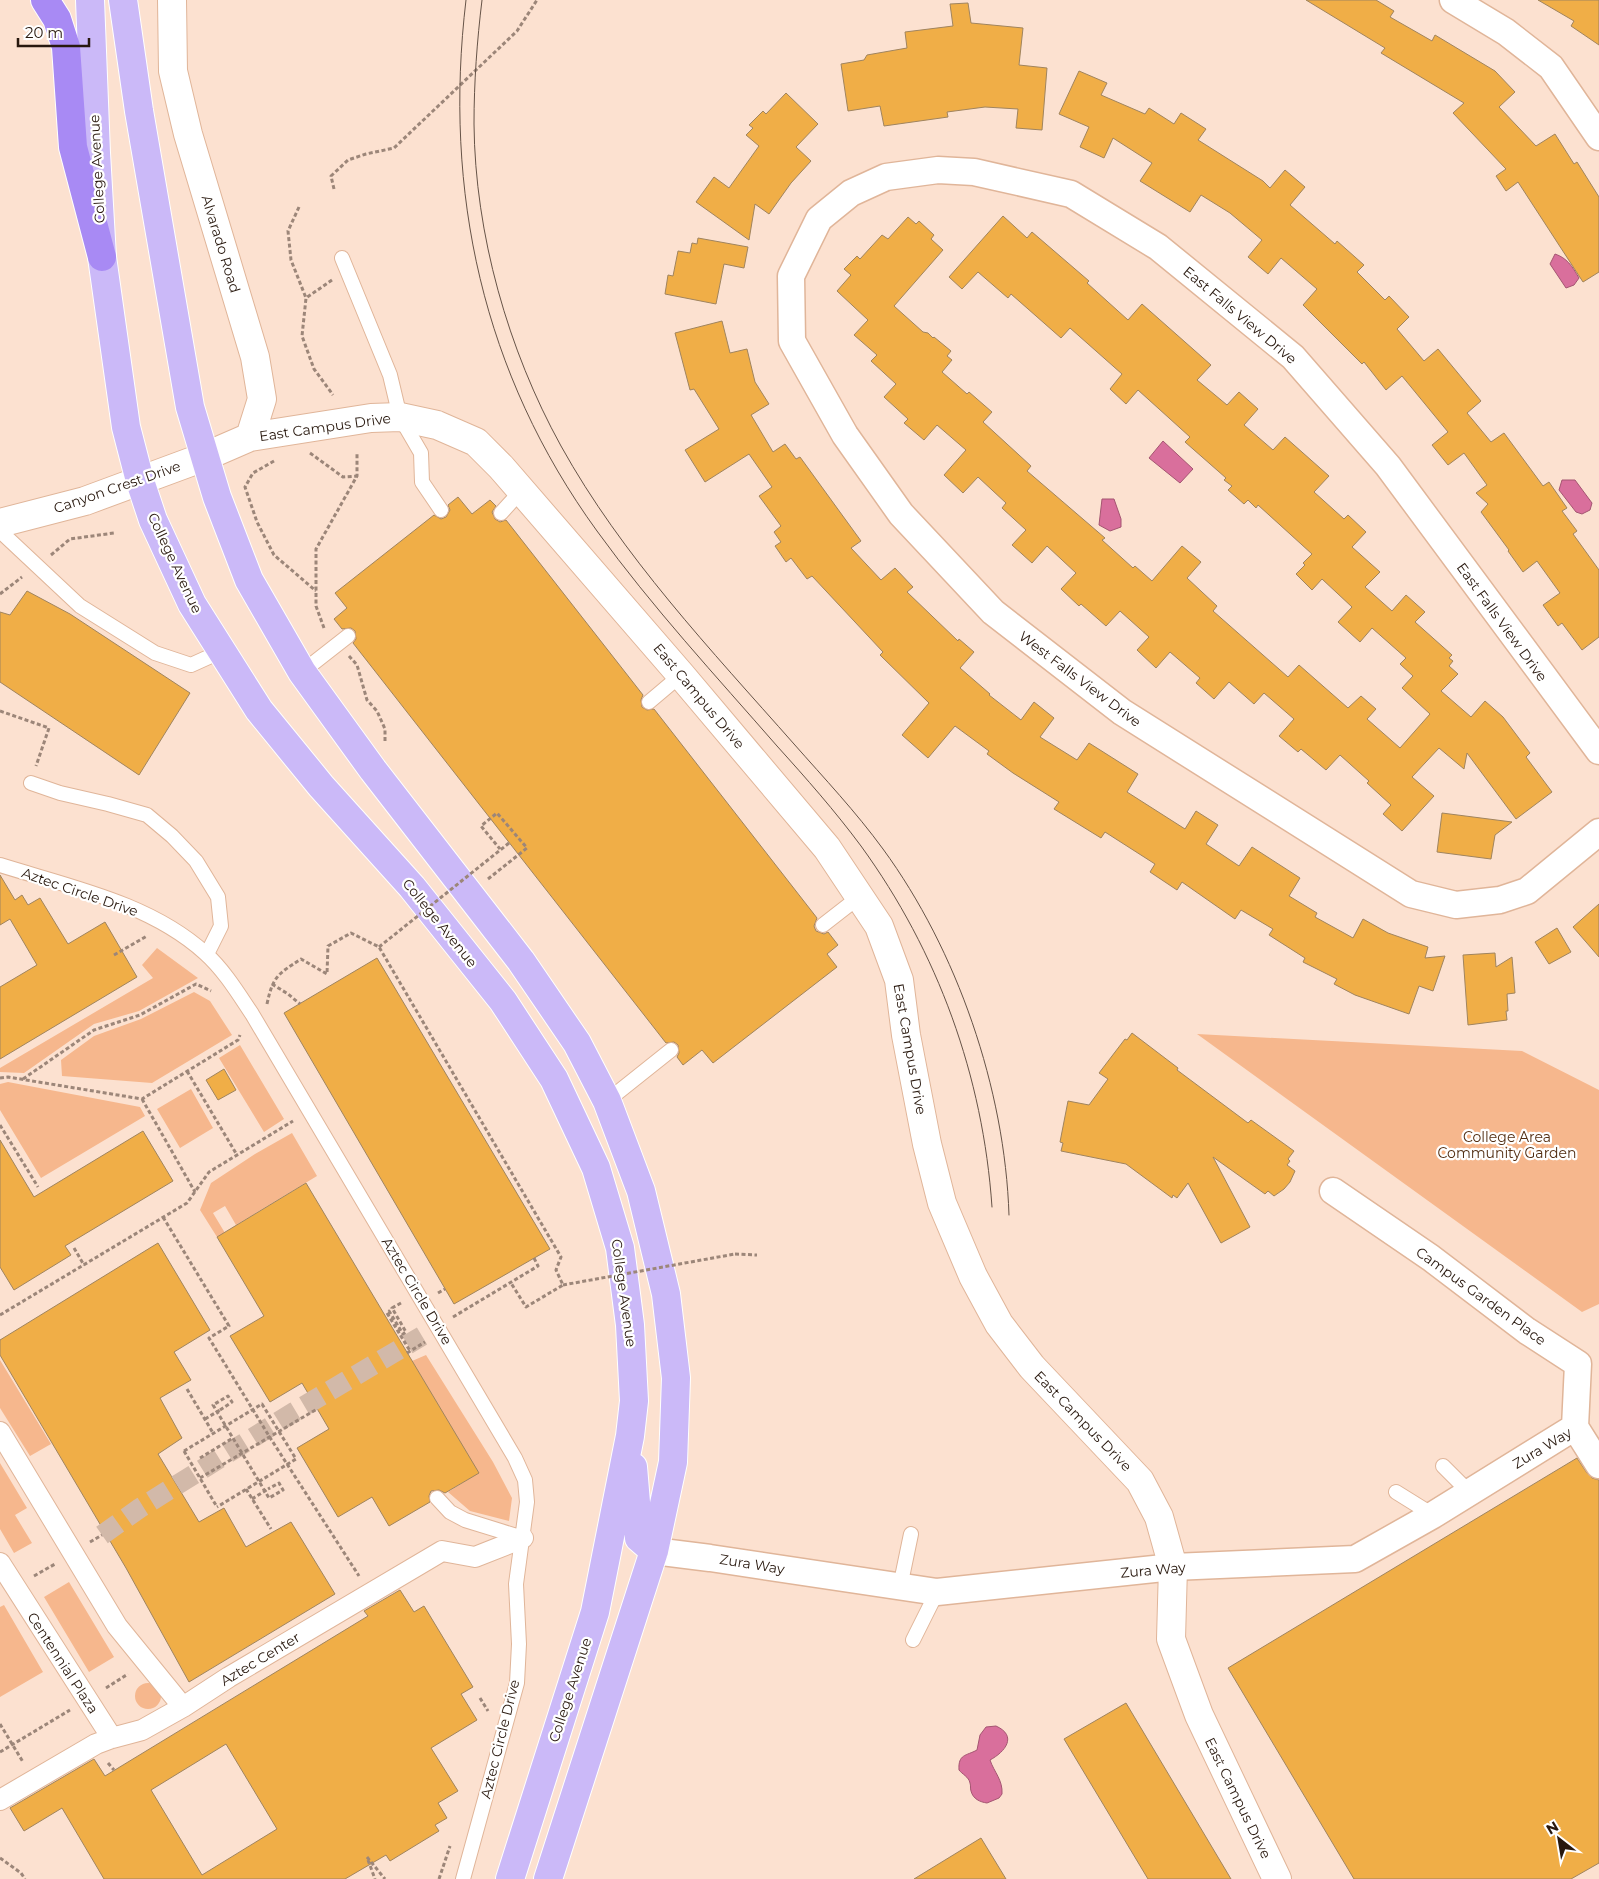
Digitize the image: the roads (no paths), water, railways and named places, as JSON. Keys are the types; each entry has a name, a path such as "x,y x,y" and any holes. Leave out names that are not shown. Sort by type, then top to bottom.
{"highway":[{"path":"46,0 57,19 66,47 73,147 102,257"}],"main road":[{"name":"College Avenue","path":"90,0 102,257 126,427 140,480 154,520 192,604 259,710 321,786 412,887 503,1001 554,1079 596,1168 620,1248 632,1353 634,1401 630,1436 595,1612 510,1879"},
{"path":"123,0 190,407 217,497 249,580 302,672 373,770 521,961 577,1042 607,1101 643,1200 666,1294 676,1378 673,1462 654,1551 548,1879"},
{"path":"630,1436 639,1538 654,1551"}],"street":[{"name":"Alvarado Road","path":"172,0 174,71 188,134 255,357 262,399 250,437"},
{"path":"1453,0 1506,32 1550,67 1599,137"},
{"name":"East Falls View Drive","path":"819,219 851,193 886,177 938,170 974,172 1071,194 1158,247 1293,357 1388,466 1590,722 1599,751"},
{"name":"West Falls View Drive","path":"819,219 791,276 792,341 845,435 901,514 993,612 1008,624 1122,712 1411,894 1456,905 1500,900 1527,891 1599,832"},
{"name":"East Campus Drive","path":"250,437 371,418 400,417 438,425 476,442 682,675 827,848 879,926 899,980 906,1035 927,1144 939,1194 973,1276 999,1324 1032,1367 1140,1481 1159,1517 1173,1567 1171,1638 1199,1715 1277,1879"},
{"path":"204,457 250,437"},
{"name":"Canyon Crest Drive","path":"0,523 86,501 204,457"},
{"name":"Campus Garden Place","path":"1333,1191 1431,1258 1527,1331 1578,1364 1575,1427"},
{"name":"Zura Way","path":"654,1551 937,1592 1173,1567 1355,1559 1433,1515 1575,1427 1599,1464"},
{"path":"0,1432 117,1626 183,1707"},
{"name":"Aztec Center","path":"0,1800 96,1744 142,1730 183,1707 229,1677 442,1551 475,1557 524,1538"},
{"name":"Centennial Plaza","path":"0,1563 112,1738"}],"lane":[{"path":"342,258 390,375 400,417 421,453 422,482 441,510"},
{"path":"501,512 521,491"},
{"path":"0,531 80,606 155,653 192,665 222,651"},
{"path":"302,672 348,636"},
{"path":"649,702 682,675"},
{"path":"31,783 60,793 147,815 172,836 196,861 218,897 220,926 207,954"},
{"name":"Aztec Circle Drive","path":"0,864 132,907 166,924 207,954 222,970 252,1014 515,1458 525,1480 526,1495 524,1538 516,1584 519,1644 516,1683 463,1879"},
{"path":"823,925 859,897"},
{"path":"607,1101 671,1050"},
{"path":"1443,1466 1470,1492"},
{"path":"1396,1492 1433,1515"},
{"path":"437,1498 450,1512 465,1520 524,1538"},
{"path":"900,1587 911,1534"},
{"path":"913,1640 937,1592"}],"tunnel":[{"path":"102,1535 140,1508 294,1412 422,1336"}],"tram line":[{"path":"466,0 460,72 461,142 467,211 480,279 499,345 525,409 558,471 597,531 685,641 831,807 861,846 913,929 934,972 952,1017 967,1063 979,1110 987,1158 992,1207"},
{"path":"482,0 476,62 474,124 476,165 488,249 510,331 525,371 561,446 611,526 669,601 851,808 873,835 909,889 933,931 954,976 987,1070 998,1119 1009,1215"}],"park label":[{"name":"College Area Community Garden","path":"1507,1146"}]}
